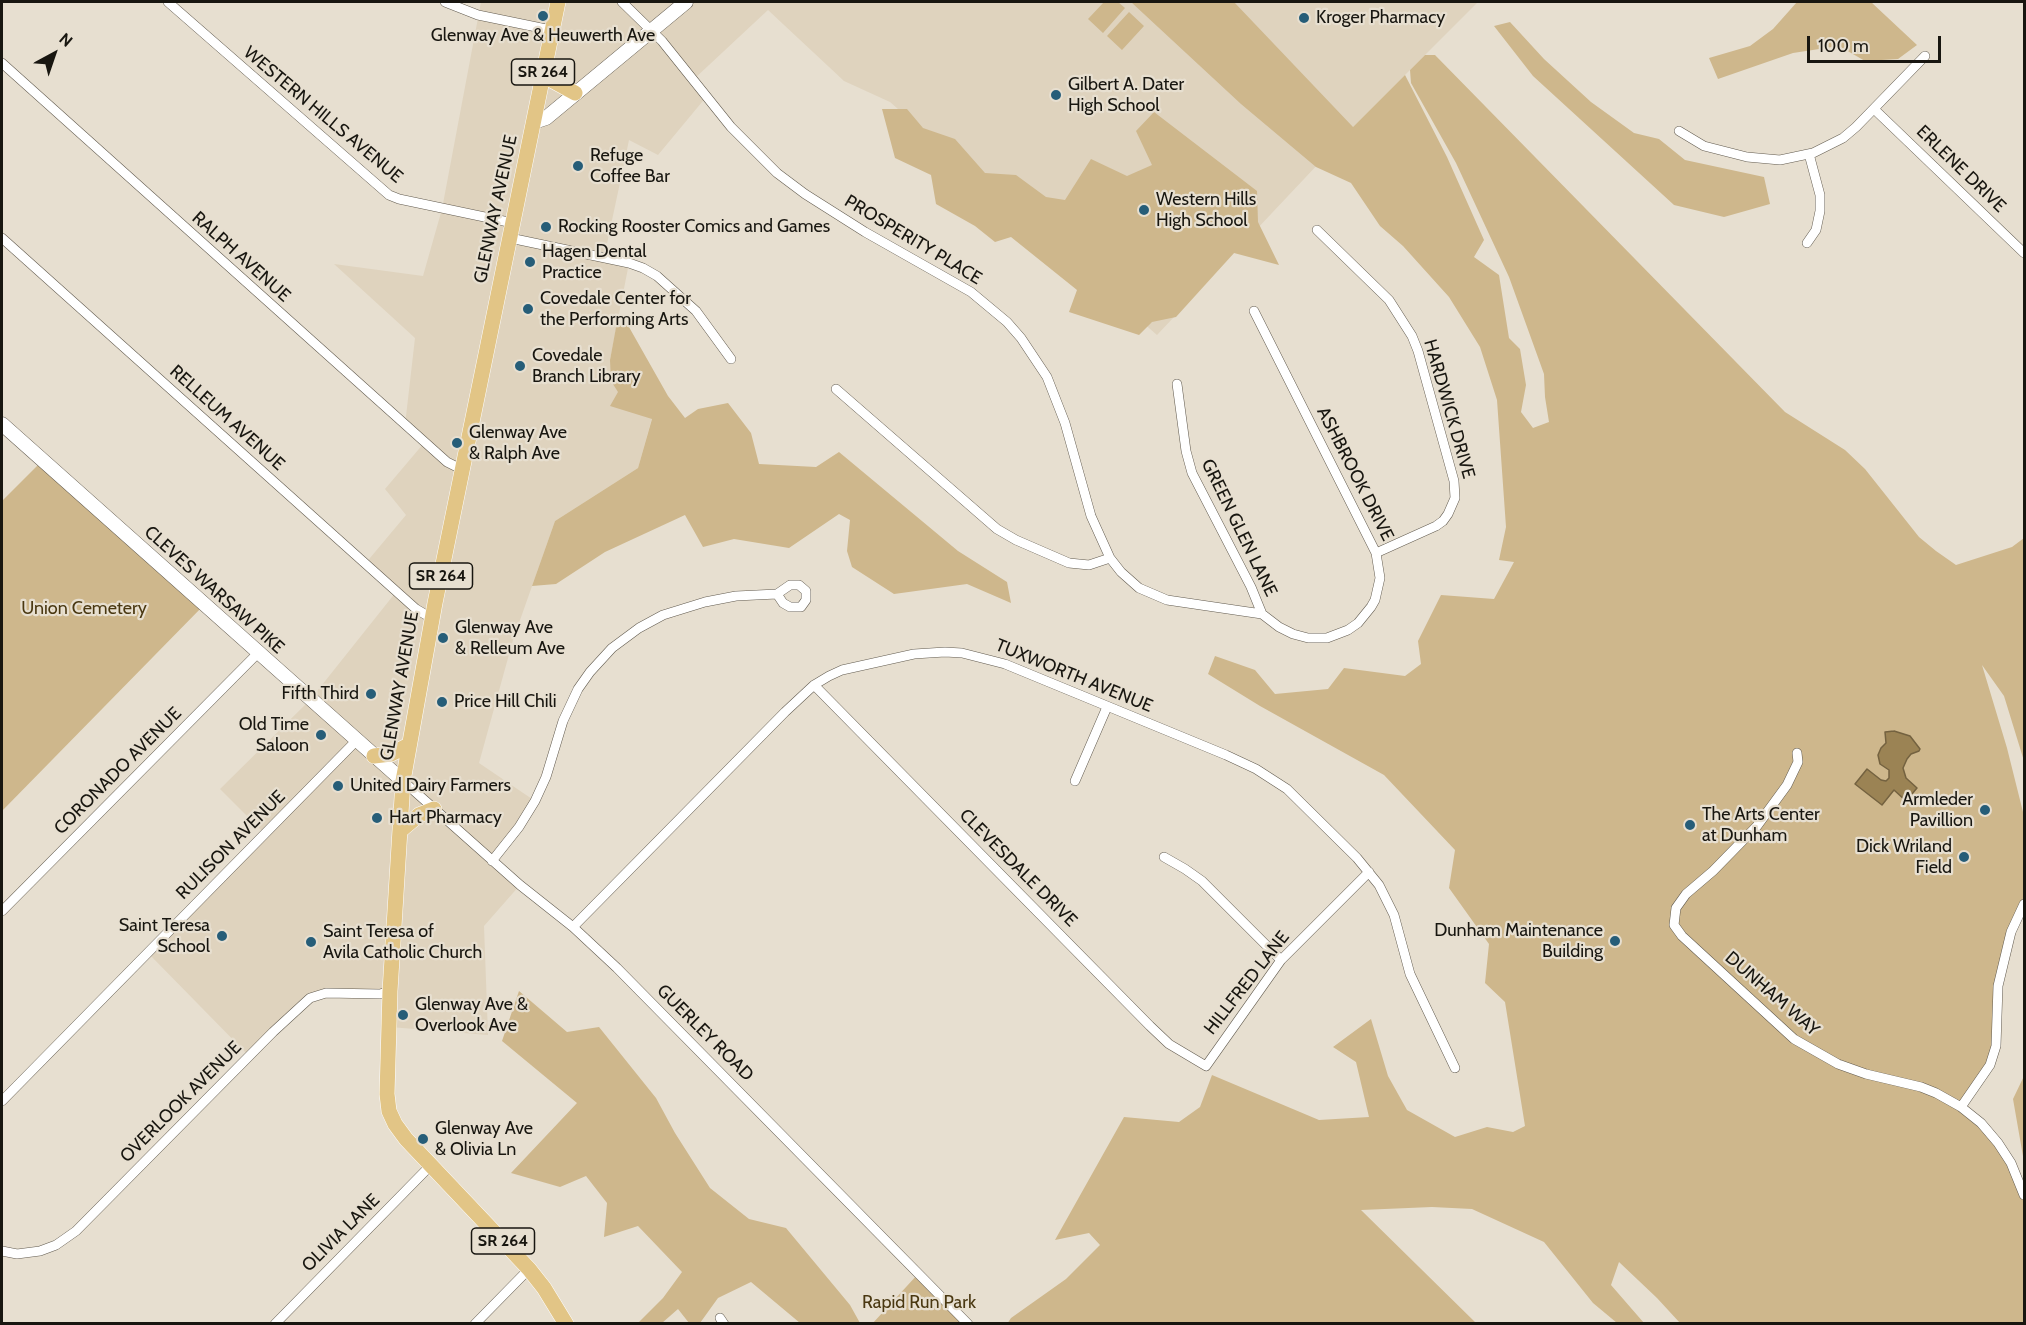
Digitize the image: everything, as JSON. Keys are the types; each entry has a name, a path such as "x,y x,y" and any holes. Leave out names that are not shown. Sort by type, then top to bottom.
{"main road":[{"name":"GLENWAY AVENUE","path":"558,2 433,619 403,781 390,991 387,1094 395,1124 431,1166 529,1269 566,1323"},
{"path":"544,70 553,81 575,93"},
{"path":"374,756 391,754 410,745"},
{"path":"400,831 419,815 434,809"}],"street":[{"name":"WESTERN HILLS AVENUE","path":"168,2 389,195 643,268 657,276 696,311 731,359"},
{"path":"446,2 478,15 551,30"},
{"name":"PROSPERITY PLACE","path":"622,2 651,30 731,127 777,173 805,194 865,231 971,292 988,305 1021,338 1038,362 1057,400 1084,496 1110,558"},
{"path":"534,122 546,118 686,2"},
{"path":"1679,131 1704,146 1747,158 1780,160 1809,154 1843,138 1925,56"},
{"name":"RALPH AVENUE","path":"2,63 440,456 463,470"},
{"name":"ERLENE DRIVE","path":"1874,109 2025,253"},
{"path":"1807,243 1816,230 1820,211 1820,195 1809,154"},
{"name":"HARDWICK DRIVE","path":"1317,230 1389,300 1412,336 1454,481 1455,498 1443,521 1376,553"},
{"name":"RELLEUM AVENUE","path":"2,238 416,609 433,619"},
{"name":"ASHBROOK DRIVE","path":"1110,558 1120,572 1150,594 1189,604 1262,614 1279,627 1308,638 1327,638 1348,630 1366,614 1375,600 1380,578 1376,553 1254,311"},
{"name":"GREEN GLEN LANE","path":"1177,384 1186,451 1192,473 1251,587 1262,614"},
{"path":"836,389 997,530 1069,563 1089,565 1110,558"},
{"name":"CLEVES WARSAW PIKE","path":"2,424 403,781"},
{"path":"492,861 519,827 535,801 546,777 563,721 578,689 612,648 639,628 663,615 736,596 777,594"},
{"name":"TUXWORTH AVENUE","path":"573,927 770,728 814,686 829,676 842,670 914,654 954,652 981,656 1256,769 1273,778 1301,802 1369,872 1388,900 1410,974 1455,1068"},
{"name":"CORONADO AVENUE","path":"2,911 258,653"},
{"name":"CLEVESDALE DRIVE","path":"814,686 1150,1026 1169,1044 1206,1066"},
{"path":"1075,781 1107,706"},
{"name":"RULISON AVENUE","path":"2,1101 357,741"},
{"name":"DUNHAM WAY","path":"1797,753 1798,762 1787,785 1750,833 1713,871 1686,894 1676,908 1674,925 1682,936 1794,1039 1838,1064 1866,1074 1921,1087 1961,1107 1981,1123 1998,1143 2011,1163 2025,1195"},
{"name":"GUERLEY ROAD","path":"403,781 492,861 573,927 617,968 968,1323"},
{"path":"1164,857 1202,881 1281,960"},
{"name":"HILLFRED LANE","path":"1206,1066 1281,960 1369,872"},
{"path":"1961,1107 1990,1065 1996,1046 1998,986 2011,932 2025,904"},
{"name":"OVERLOOK AVENUE","path":"2,1251 17,1254 40,1251 56,1245 76,1231 280,1025 310,998 326,993 380,994 390,991"},
{"name":"OLIVIA LANE","path":"274,1323 431,1166"},
{"path":"475,1323 529,1269"}],"shaded area":[{"path":"481,2 1478,2 1353,127 1157,335 890,102 844,81 768,10 694,79 707,96 658,155 629,140 604,258 629,263 610,360 652,418 638,468 555,521 513,640 479,763 535,801 492,861 520,885 484,926 488,1035 390,1027 390,992 319,994 249,1056 148,953 265,834 220,789 310,700 396,592 365,564 406,515 385,489 424,443 405,425 415,338 334,264 423,276 442,209"},
{"path":"1894,731 1910,736 1920,749 1911,754 1903,768 1906,778 1917,788 1906,801 1894,790 1882,805 1855,784 1867,769 1881,780 1886,781 1889,778 1889,770 1880,764 1878,755 1886,743 1885,732"}],"green space":[{"path":"1104,2 1118,2 1125,8 1103,33 1088,19"},
{"path":"1131,2 1234,2 1353,127 1405,75 1447,157 1484,240 1474,257 1499,275 1509,338 1520,349 1526,385 1521,412 1533,428 1549,422 1544,374 1509,277 1456,163 1411,83 1410,70 1425,55 1435,55 1785,412 1845,450 1865,469 1919,537 1936,551 1956,565 2012,547 2024,538 2024,761 2004,696 1982,665 2007,748 2024,816 2024,904 2005,950 1996,1046 1961,1107 1998,1143 2024,1195 2024,1323 1680,1323 1619,1262 1611,1285 1644,1323 1617,1323 1593,1303 1544,1242 1472,1209 1432,1207 1361,1210 1476,1323 1007,1324 1011,1318 1066,1279 1100,1245 1089,1233 1055,1240 1124,1117 1179,1122 1200,1107 1212,1075 1319,1120 1369,1117 1356,1062 1333,1047 1371,1019 1388,1076 1407,1110 1455,1137 1487,1127 1513,1132 1525,1126 1505,1002 1485,983 1489,944 1449,888 1455,850 1384,775 1260,706 1208,674 1215,656 1255,670 1275,694 1328,689 1344,668 1405,676 1421,664 1418,641 1441,595 1494,599 1514,562 1499,560 1506,527 1497,400 1480,347 1449,297 1403,246 1380,226 1351,183 1316,167 1241,104"},
{"path":"1797,2 1871,2 1917,45 1898,59 1865,61 1839,46 1793,53 1718,79 1709,58 1750,46 1773,29"},
{"path":"1129,12 1144,26 1122,50 1107,36"},
{"path":"1510,22 1544,59 1591,102 1634,133 1659,139 1685,160 1764,177 1770,204 1724,217 1674,205 1533,76 1494,26"},
{"path":"882,109 907,109 923,128 955,139 985,173 1016,175 1046,197 1065,200 1091,159 1127,176 1152,165 1136,131 1154,112 1257,191 1258,222 1279,265 1234,253 1176,317 1152,322 1139,335 1069,312 1077,290 1011,237 995,242 975,226 936,204 931,175 895,158"},
{"path":"625,320 668,396 685,418 698,409 728,403 751,433 759,464 816,467 839,452 958,551 1007,582 1011,603 967,584 894,594 852,567 847,551 850,520 839,514 789,548 734,539 703,547 685,515 605,552 556,584 532,586 555,521 638,468 652,419 610,406 618,392 611,381 610,360 617,322"},
{"name":"Union Cemetery","path":"42,461 204,605 2,811 2,501"},
{"path":"519,991 567,1032 599,1027 656,1098 710,1188 749,1219 786,1228 850,1305 860,1323 800,1323 751,1282 718,1298 700,1323 689,1323 678,1309 662,1323 638,1323 663,1298 682,1272 638,1226 604,1237 607,1203 586,1176 560,1187 511,1173 577,1103 502,1041"},
{"path":"2024,1076 2024,1162 2013,1099"},
{"name":"Rapid Run Park","path":"918,1274 968,1324 872,1324"}],"place":[{"name":"Glenway Ave & Heuwerth Ave","path":"543,16"},
{"name":"Kroger Pharmacy","path":"1304,18"},
{"name":"Gilbert A. Dater High School","path":"1056,95"},
{"name":"Refuge Coffee Bar","path":"578,166"},
{"name":"Western Hills High School","path":"1144,210"},
{"name":"Rocking Rooster Comics and Games","path":"546,227"},
{"name":"Hagen Dental Practice","path":"530,262"},
{"name":"Covedale Center for the Performing Arts","path":"528,309"},
{"name":"Covedale Branch Library","path":"520,366"},
{"name":"Glenway Ave & Ralph Ave","path":"457,443"},
{"name":"Glenway Ave & Relleum Ave","path":"443,638"},
{"name":"Fifth Third","path":"371,694"},
{"name":"Price Hill Chili","path":"442,702"},
{"name":"Old Time Saloon","path":"321,735"},
{"name":"United Dairy Farmers","path":"338,786"},
{"name":"Armleder Pavillion","path":"1985,810"},
{"name":"Hart Pharmacy","path":"377,818"},
{"name":"The Arts Center at Dunham","path":"1690,825"},
{"name":"Dick Wriland Field","path":"1964,857"},
{"name":"Saint Teresa School","path":"222,936"},
{"name":"Dunham Maintenance Building","path":"1615,941"},
{"name":"Saint Teresa of Avila Catholic Church","path":"311,942"},
{"name":"Glenway Ave & Overlook Ave","path":"403,1015"},
{"name":"Glenway Ave & Olivia Ln","path":"423,1139"}]}
